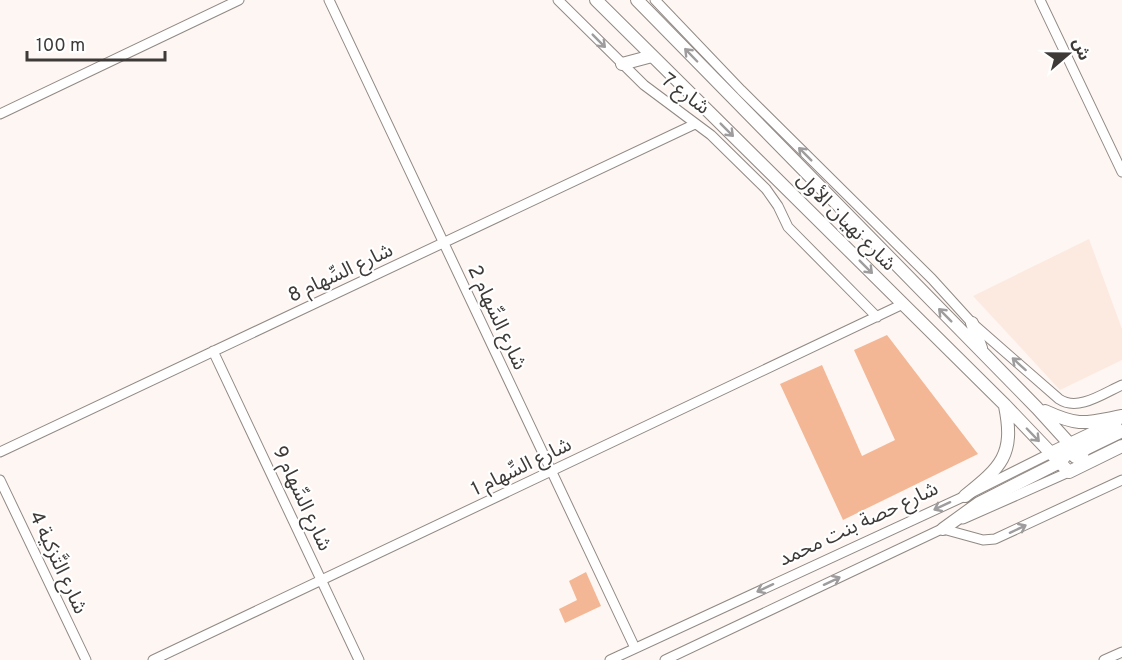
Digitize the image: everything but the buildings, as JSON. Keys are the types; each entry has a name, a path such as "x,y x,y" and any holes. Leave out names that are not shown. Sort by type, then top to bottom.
{"main road":[{"name":"شارع نهيان الأول","path":"596,0 1060,462"},
{"name":"شارع نهيان الأول","path":"637,0 1038,408 1087,463"},
{"path":"622,64 652,56"},
{"path":"972,323 982,352"},
{"path":"965,495 998,467 1005,454 1009,439 1005,405"},
{"path":"1038,408 1064,420 1078,423 1122,417"},
{"name":"شارع حصة بنت محمد","path":"1060,462 1075,448 1122,417"},
{"path":"943,529 979,503 1060,462 1072,461 1075,448 1122,431"},
{"name":"شارع حصة بنت محمد","path":"1060,462 1087,463 1122,446"}],"street":[{"path":"0,114 239,0"},
{"name":"شارع السِّهام 2","path":"329,0 635,648"},
{"name":"شارع 7","path":"558,0 622,64 659,97 711,135 766,189 792,232 877,317"},
{"path":"655,0 741,90 932,279 972,323 1059,399 1067,404 1079,404 1122,385"},
{"path":"1040,0 1122,172"},
{"name":"شارع السِّهام 8","path":"0,452 695,124"},
{"name":"شارع السِّهام 1","path":"153,660 903,304"},
{"name":"شارع السِّهام 9","path":"213,351 359,660"},
{"name":"شارع حصة بنت محمد","path":"610,660 965,495 1060,462"},
{"name":"شارع التَّزكية 4","path":"0,480 86,660"},
{"path":"943,529 983,540 995,539 1122,480"},
{"name":"شارع حصة بنت محمد","path":"665,660 943,529"},
{"path":"1104,660 1122,652"}],"shaded area":[{"path":"1089,239 1122,329 1122,360 1060,390 973,296"}]}
